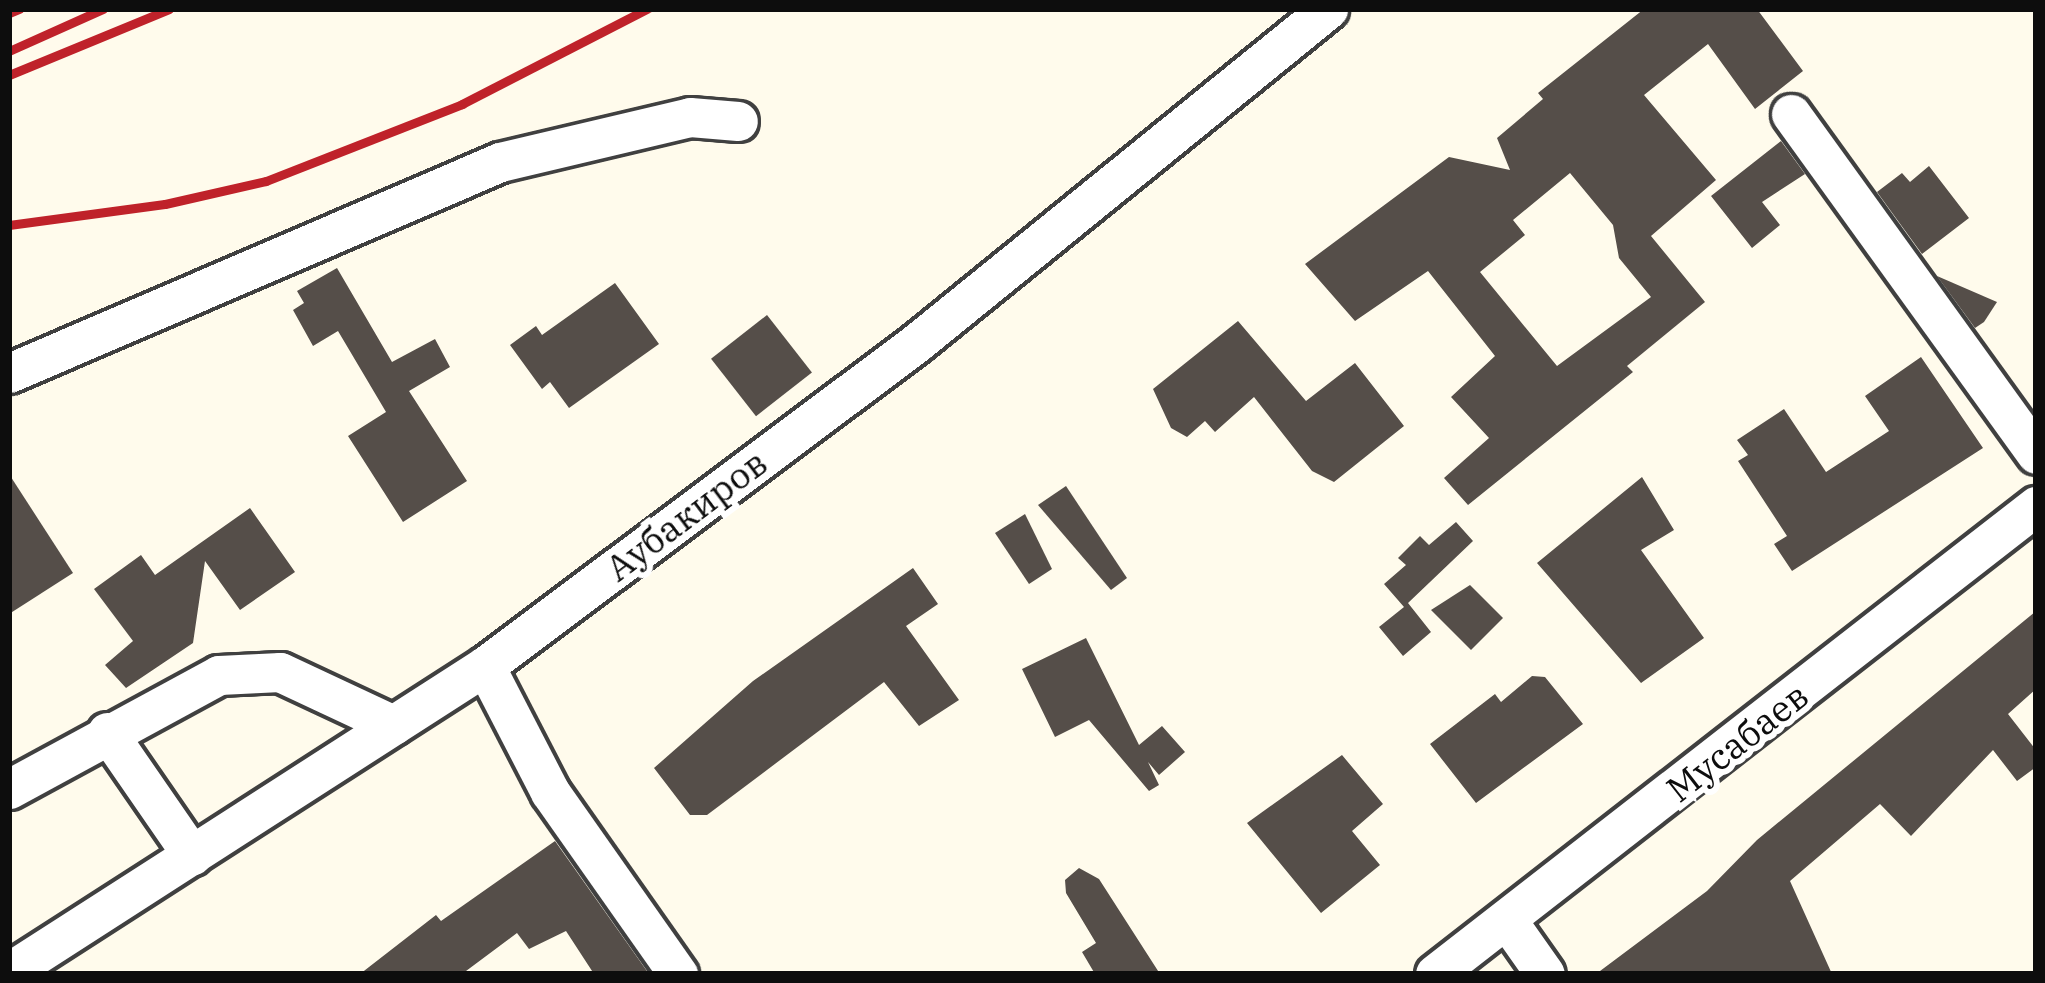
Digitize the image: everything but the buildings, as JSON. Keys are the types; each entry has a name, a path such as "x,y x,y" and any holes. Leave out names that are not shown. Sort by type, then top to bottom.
{"street":[{"name":"Аубакиров","path":"9,972 485,666 915,344 1328,9"},
{"path":"1790,114 2036,454"},
{"path":"9,373 500,162 690,118 738,121"},
{"name":"Мусабаев","path":"1435,974 1509,923 2036,506"},
{"path":"485,666 550,792 678,974"},
{"path":"9,789 219,675 280,672 393,725"},
{"path":"107,732 192,854"},
{"path":"1509,923 1545,974"}],"railway":[{"path":"9,13 19,9"},
{"path":"9,51 103,9"},
{"path":"9,75 169,9"},
{"path":"9,225 165,204 266,181 462,104 647,9"}]}
